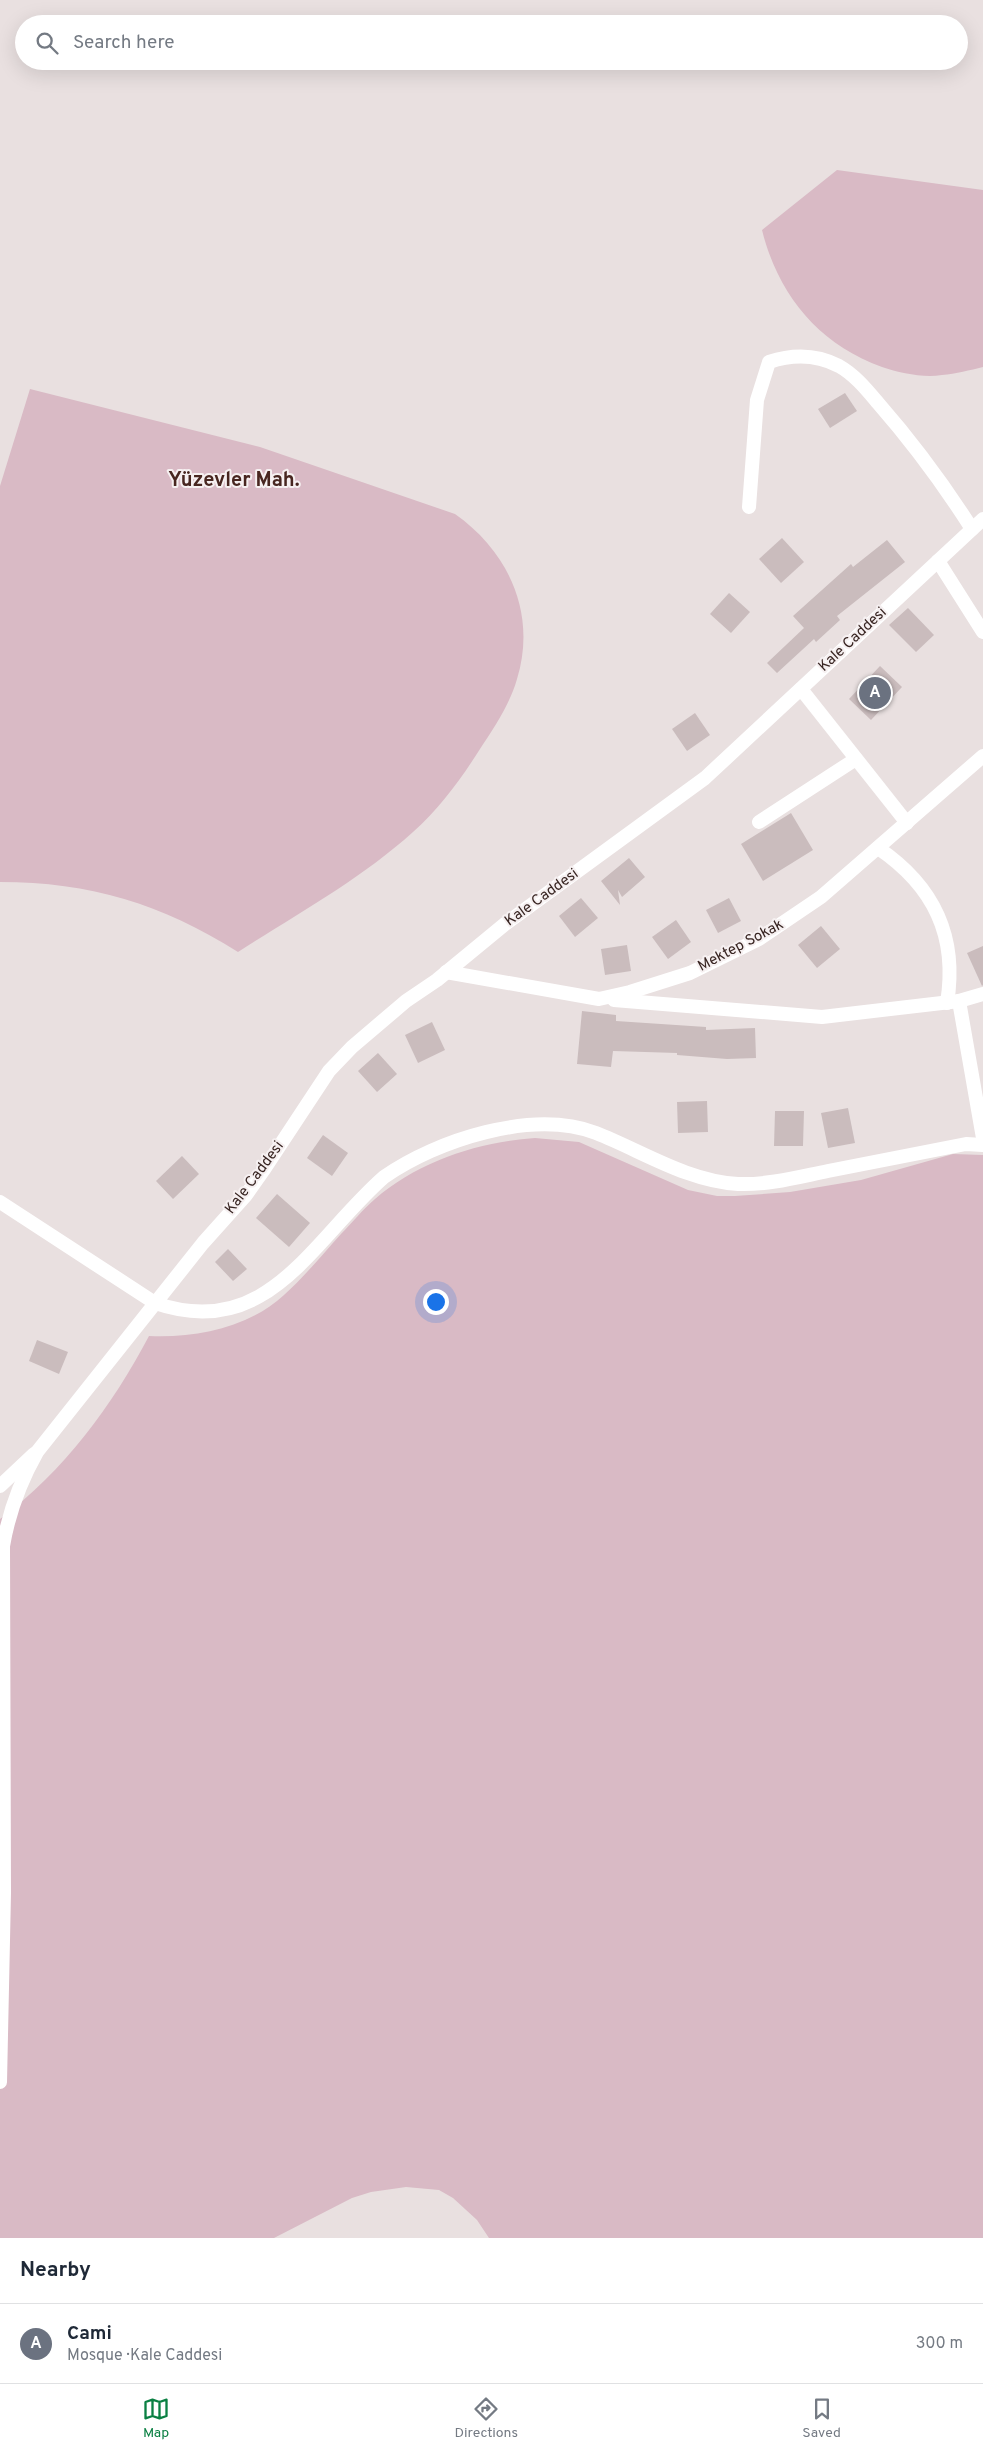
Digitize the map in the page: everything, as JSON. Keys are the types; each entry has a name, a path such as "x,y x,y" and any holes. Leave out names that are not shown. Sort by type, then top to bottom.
{"street":[{"path":"749,507 757,400 769,362 787,357 806,356 830,362 852,374 924,458 972,529"},
{"name":"Kale Caddesi","path":"0,2082 4,1893 3,1546 18,1490 37,1452 265,1168 329,1071 377,1025 505,924 705,778 983,519"},
{"path":"938,561 983,632"},
{"path":"801,689 907,823"},
{"name":"Mektep Sokak","path":"446,972 599,999 660,984 725,957 799,914 851,874 983,756"},
{"path":"759,822 856,759"},
{"path":"878,848 908,870 930,899 939,915 945,932 950,958 950,985 953,1002 983,1138"},
{"path":"599,999 822,1017 953,1002 983,994"},
{"path":"0,1202 155,1303 170,1308 202,1313 234,1308 251,1302 281,1283 384,1177 427,1152 496,1130 554,1125 580,1129 694,1175 738,1184 776,1182 966,1144 983,1144"},
{"path":"0,1486 37,1452"}],"shaded area":[{"path":"837,170 983,190 983,367 952,374 927,376 904,373 882,367 838,345 804,314 778,275 762,230"},
{"path":"30,389 260,447 455,514 474,529 490,547 504,566 514,586 520,608 523,631 522,655 517,679 501,716 458,782 432,813 393,849 350,881 238,952 210,935 181,921 124,899 95,891 64,886 0,882 0,486"},
{"path":"535,1138 579,1142 688,1190 717,1196 790,1192 861,1180 953,1154 983,1155 983,2238 489,2238 477,2220 453,2198 439,2190 406,2187 371,2192 352,2198 274,2238 0,2238 0,1519 45,1480 85,1436 135,1362 149,1336 203,1333 221,1329 254,1316 284,1295 366,1207 392,1186 430,1164 450,1156 492,1144"}],"building":[{"path":"845,393 857,411 830,428 818,409"},
{"path":"782,538 804,562 781,583 759,559"},
{"path":"887,540 905,562 837,616 840,620 816,642 814,639 777,673 767,663 804,628 793,616 851,564 853,567"},
{"path":"729,593 750,612 731,633 710,614"},
{"path":"908,608 934,635 916,652 889,625"},
{"path":"880,666 902,687 871,720 849,699"},
{"path":"695,713 710,735 687,751 672,729"},
{"path":"791,813 813,850 763,881 741,844"},
{"path":"629,858 645,877 622,897 618,890 620,905 601,881"},
{"path":"581,898 598,918 575,937 559,916"},
{"path":"729,898 741,921 718,933 706,910"},
{"path":"676,920 691,942 668,959 652,937"},
{"path":"821,926 840,949 817,968 798,945"},
{"path":"627,945 631,971 605,975 601,949"},
{"path":"983,946 983,985 982,986 967,953"},
{"path":"582,1011 616,1015 616,1021 706,1027 706,1030 755,1028 756,1058 727,1059 677,1055 677,1053 613,1051 611,1067 577,1064"},
{"path":"432,1022 445,1050 418,1063 405,1035"},
{"path":"378,1053 397,1074 377,1092 358,1071"},
{"path":"707,1101 708,1132 678,1133 677,1102"},
{"path":"848,1108 855,1143 828,1148 821,1113"},
{"path":"775,1111 804,1111 803,1146 774,1146"},
{"path":"323,1135 348,1153 332,1176 307,1158"},
{"path":"182,1156 199,1174 173,1199 156,1181"},
{"path":"277,1194 310,1223 289,1247 256,1218"},
{"path":"228,1249 247,1269 233,1281 215,1262"},
{"path":"37,1340 68,1352 59,1374 29,1361"}],"place":[{"name":"Cami","path":"875,693"}],"district":[{"name":"Yüzevler Mah.","path":"234,481"}]}
